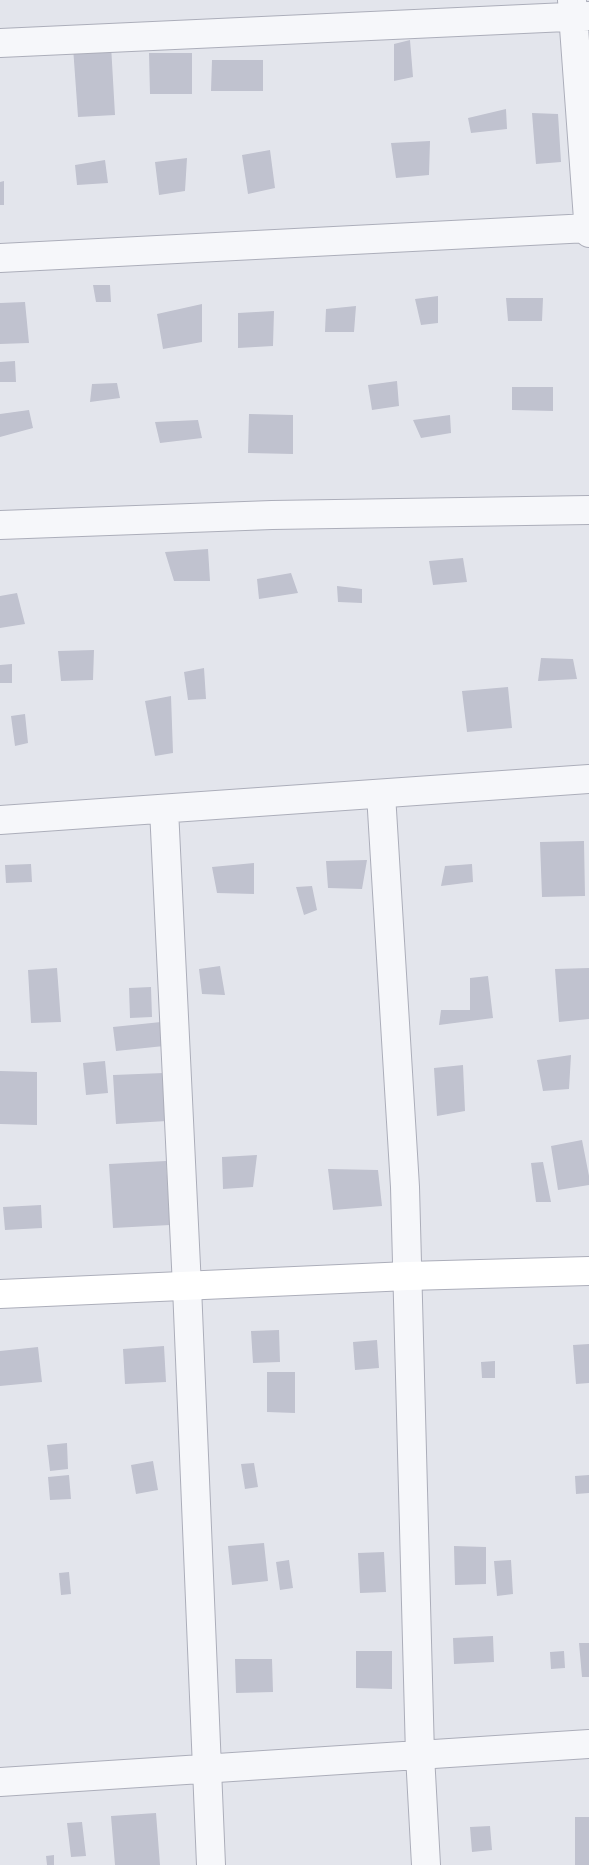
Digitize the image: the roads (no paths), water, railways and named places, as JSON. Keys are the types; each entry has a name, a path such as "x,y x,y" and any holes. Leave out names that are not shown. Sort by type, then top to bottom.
{"street":[{"path":"0,43 578,11 589,234"},
{"path":"0,258 589,228"},
{"path":"0,525 272,515 589,510"},
{"path":"0,820 589,779"},
{"path":"381,794 405,1177 420,1754 426,1865"},
{"path":"164,809 187,1287 211,1865"},
{"path":"0,1294 408,1276 589,1271"},
{"path":"0,1782 207,1767 589,1744"}]}
